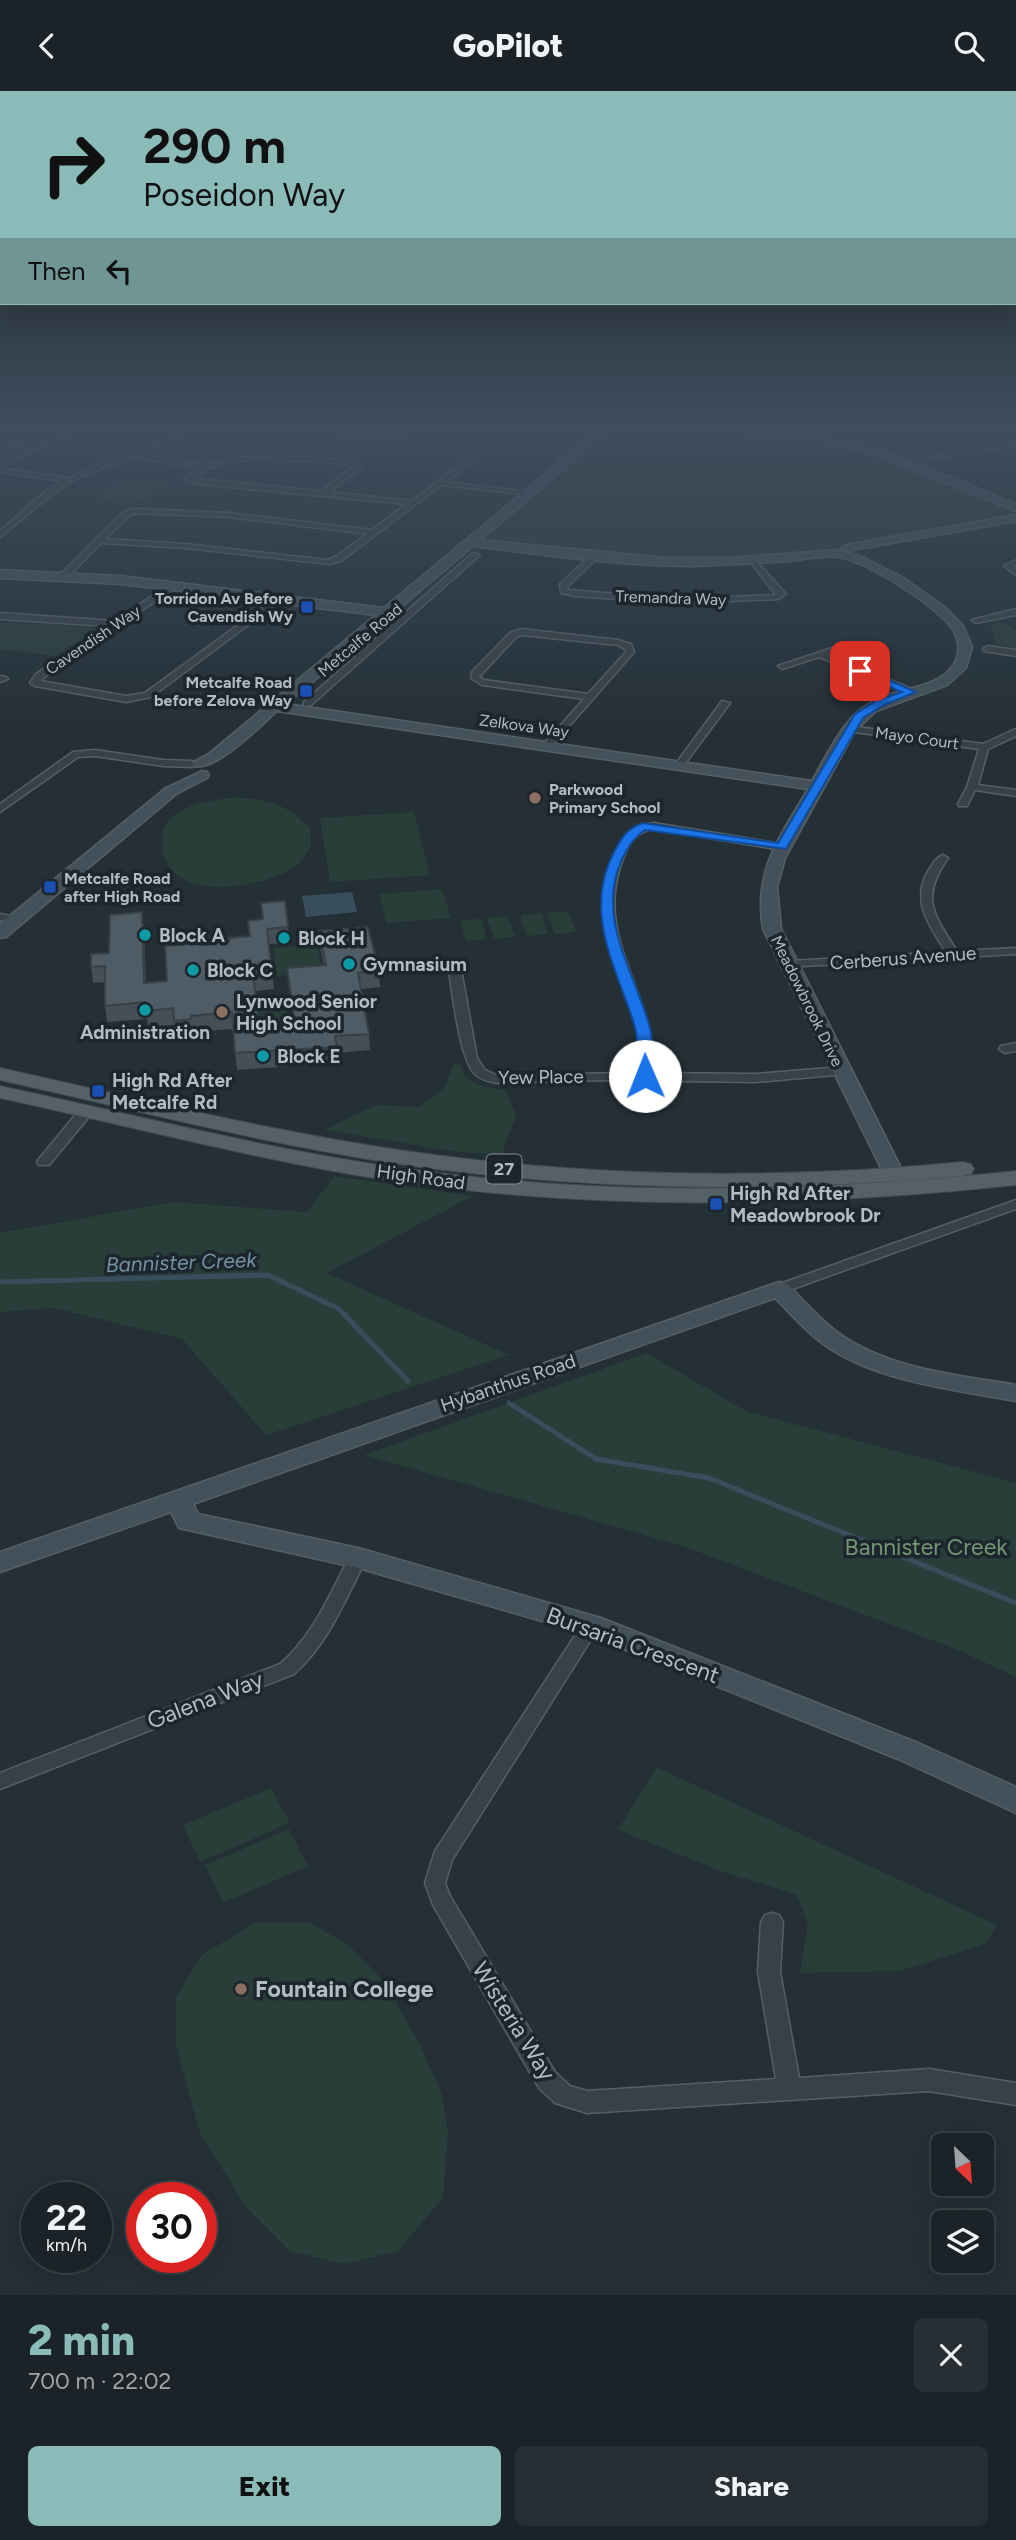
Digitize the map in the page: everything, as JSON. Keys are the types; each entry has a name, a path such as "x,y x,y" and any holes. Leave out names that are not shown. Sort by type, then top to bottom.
{"main road":[{"name":"High Road","path":"0,1074 291,1138 435,1162 579,1176 668,1179 898,1182 1016,1178"},
{"name":"High Road","path":"0,1092 303,1158 465,1183 574,1193 670,1197 789,1197 1016,1162"}],"street":[{"path":"63,577 111,529"},
{"path":"340,529 373,533"},
{"path":"99,541 186,546 329,562 338,559 378,529"},
{"name":"Metcalfe Road","path":"0,933 196,769 276,707 474,544 488,529"},
{"path":"307,704 388,634 474,544 679,562 754,561 845,553 877,544 958,529"},
{"path":"845,553 948,603 976,620 987,639 987,649 1016,653"},
{"name":"Tremandra Way","path":"595,556 563,586 564,590 573,594 682,601 778,597 782,594 754,561"},
{"path":"1016,562 1008,566 1016,573"},
{"path":"0,573 173,586 386,614"},
{"name":"Cavendish Way","path":"173,586 39,676 35,683 139,699 278,600"},
{"path":"976,620 1016,612"},
{"path":"0,616 117,624"},
{"path":"367,631 388,634"},
{"path":"546,747 630,652 628,646 522,632 513,635 475,674 475,678 482,682 590,697"},
{"path":"782,666 848,646"},
{"name":"Meadowbrook Drive","path":"898,1182 772,929 766,890 782,847 850,729 868,709 960,675 975,666 987,649"},
{"path":"819,654 911,692"},
{"path":"678,767 725,703"},
{"name":"Zelkova Way","path":"276,707 816,787"},
{"name":"Mayo Court","path":"850,729 984,747 1016,732"},
{"name":"Mayo Court","path":"963,804 972,787 984,747"},
{"path":"0,809 76,754 94,753 196,769"},
{"path":"972,787 1016,793"},
{"path":"645,1076 644,1031 608,929 606,899 608,876 629,835 643,827 654,826 782,847"},
{"path":"943,858 933,870 924,892 925,904 953,954"},
{"path":"0,917 18,920"},
{"name":"Metcalfe Road","path":"0,941 18,920"},
{"name":"Cerberus Avenue","path":"790,965 1016,951"},
{"name":"Yew Place","path":"454,964 471,1058 476,1070 485,1077 755,1078 841,1071"},
{"path":"44,1162 87,1110"},
{"name":"Hybanthus Road","path":"0,1562 1016,1204"},
{"path":"779,1289 830,1338 851,1352 944,1381 1016,1393"},
{"name":"Bursaria Crescent","path":"205,1490 207,1514 236,1530"},
{"name":"Bursaria Crescent","path":"179,1500 188,1521 358,1558 590,1625 908,1751 1016,1801"},
{"name":"Galena Way","path":"0,1781 287,1669 299,1660 314,1640 358,1558"},
{"name":"Wisteria Way","path":"590,1625 442,1857 435,1884 440,1899 547,2080 563,2095 587,2102 929,2080 1016,2094"},
{"path":"772,1921 769,1972 789,2088"}],"green space":[{"path":"490,529 943,529 846,546 836,545 813,553 752,559 674,559 485,539"},
{"path":"999,621 1016,630 1016,649 996,644 990,623"},
{"path":"0,622 95,629 55,656 0,649"},
{"path":"235,797 276,804 310,828 311,846 302,860 295,867 269,879 236,886 204,886 177,875 165,859 162,848 162,834 167,823 175,815 197,804"},
{"path":"414,812 430,875 330,882 320,818"},
{"path":"442,889 451,918 386,923 379,894"},
{"path":"568,911 576,932 555,934 547,913"},
{"path":"541,913 548,934 527,936 520,915"},
{"path":"508,916 515,937 494,939 487,918"},
{"path":"481,919 487,939 466,941 460,920"},
{"path":"317,945 323,973 277,976 273,948"},
{"path":"287,996 293,1036 262,1030 258,998"},
{"path":"453,1064 460,1064 466,1076 478,1084 506,1090 516,1116 501,1156 443,1150 324,1130 376,1105 419,1107 445,1088"},
{"name":"Bannister Creek","path":"334,1176 473,1196 327,1273 509,1355 266,1435 182,1339 54,1308 0,1312 0,1233 172,1202 307,1212"},
{"name":"Bannister Creek","path":"647,1353 746,1411 1016,1483 1016,1677 958,1650 683,1546 364,1455"},
{"path":"656,1767 997,1925 985,1944 900,1971 800,1973 808,1925 797,1895 718,1870 618,1830"},
{"path":"271,1788 290,1823 200,1862 183,1825"},
{"path":"289,1829 308,1866 223,1903 205,1865"},
{"path":"309,1922 347,1944 384,1981 420,2044 442,2095 448,2133 443,2198 398,2251 345,2264 290,2251 245,2206 200,2133 176,2046 176,1996 203,1954 255,1923"}],"water":[{"path":"352,892 357,912 306,917 302,896"}],"building":[{"path":"285,901 288,927 267,929 272,973 253,975 260,1028 295,1025 287,968 326,965 319,931 368,927 379,971 358,973 369,1034 335,1036 337,1047 235,1053 232,1012 191,1016 191,1019 174,1021 173,1008 146,1011 145,1002 105,1006 105,966 91,967 91,954 109,953 110,915 142,912 144,983 167,981 165,946 229,941 229,938 250,936 248,921 263,919 261,903"}],"waterway":[{"name":"Bannister Creek","path":"0,1282 268,1275 339,1309 408,1381"},
{"name":"Bannister Creek","path":"509,1403 596,1459 709,1478 1016,1603"}],"place":[{"name":"Torridon Av Before Cavendish Wy","path":"307,607"},
{"name":"Metcalfe Road before Zelova Way","path":"306,691"},
{"name":"Parkwood Primary School","path":"535,798"},
{"name":"Metcalfe Road after High Road","path":"50,887"},
{"name":"Block A","path":"145,935"},
{"name":"Block H","path":"284,938"},
{"name":"Gymnasium","path":"349,964"},
{"name":"Block C","path":"193,970"},
{"name":"Administration","path":"145,1010"},
{"name":"Lynwood Senior High School","path":"222,1012"},
{"name":"Block E","path":"263,1056"},
{"name":"High Rd After Metcalfe Rd","path":"98,1091"},
{"name":"High Rd After Meadowbrook Dr","path":"716,1204"},
{"name":"Fountain College","path":"241,1989"}],"route":[{"path":"645,1076 644,1031 608,929 606,899 608,876 629,835 643,827 654,826 782,847 859,716 881,702 911,692 860,671"}]}
